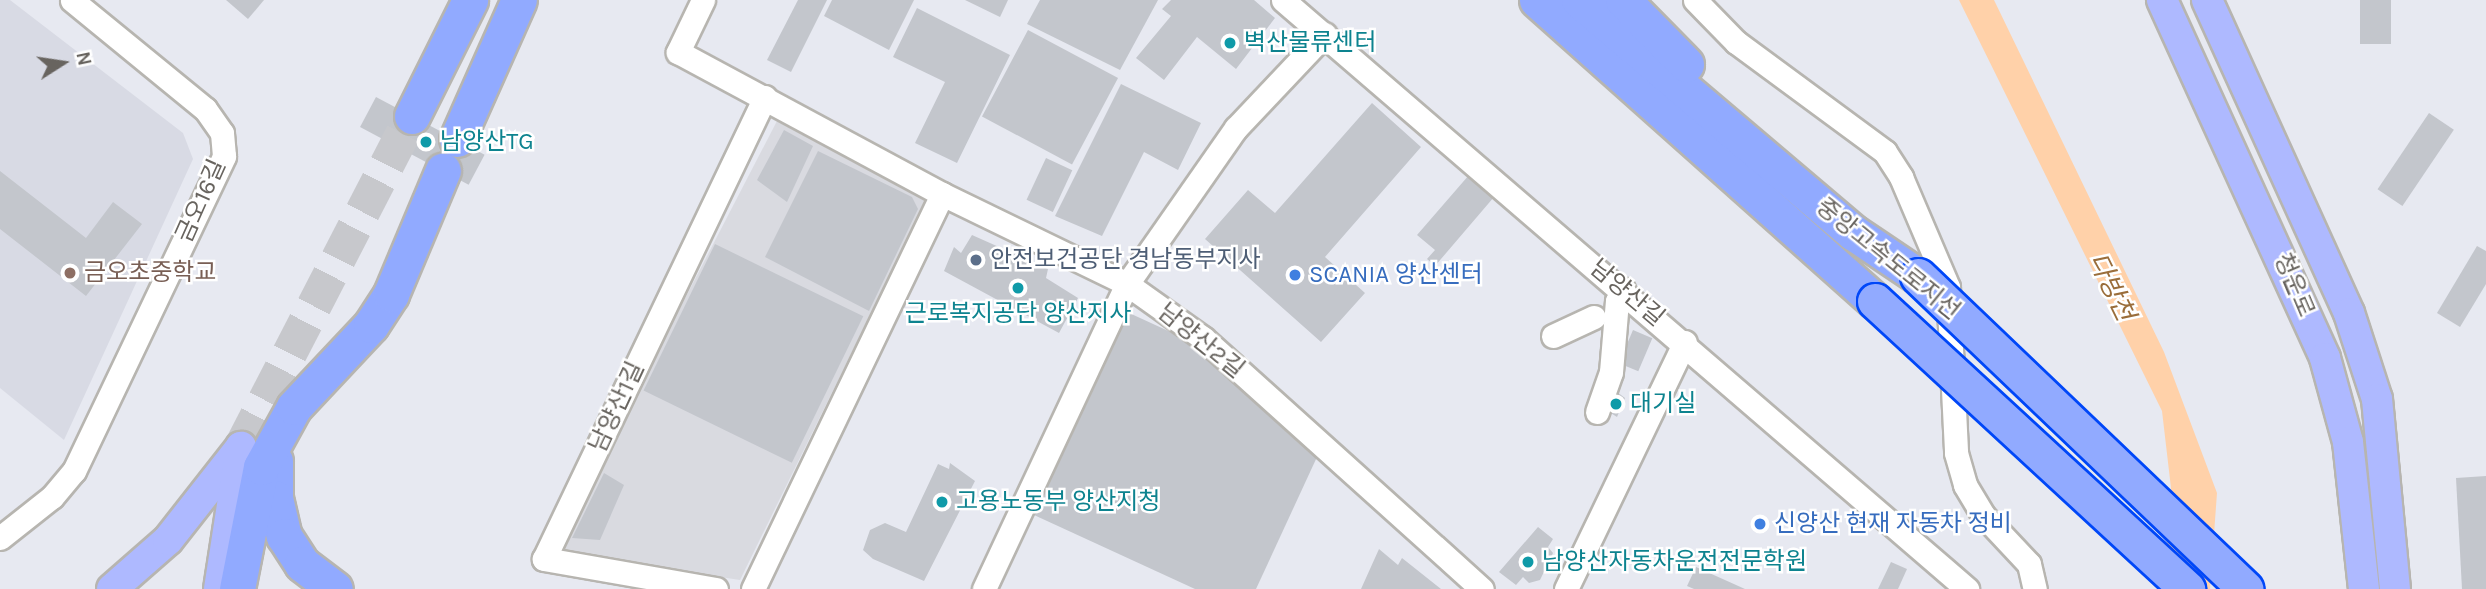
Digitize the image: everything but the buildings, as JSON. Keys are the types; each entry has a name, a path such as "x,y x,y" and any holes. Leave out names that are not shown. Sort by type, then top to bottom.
{"highway":[{"path":"412,116 470,0"},
{"path":"237,589 261,467 294,407 371,325 391,294 519,0"},
{"name":"중앙고속도로지선","path":"1537,0 1875,301 2187,589"},
{"name":"중앙고속도로지선","path":"1579,0 1854,233 1918,276 2245,589"},
{"path":"1622,0 1854,233"},
{"path":"294,407 274,462 275,498 284,536 302,564 335,589"}],"main road":[{"name":"청운로","path":"2162,0 2325,358 2348,442 2364,589"},
{"name":"청운로","path":"2207,0 2349,313 2376,399 2395,589"},
{"path":"112,589 168,540 241,447 219,589"}],"street":[{"name":"금오16길","path":"0,538 52,498 74,471 225,156 222,133 205,109 72,0"},
{"name":"남양산2길","path":"703,0 678,52 942,194 1126,284 1203,338 1482,589"},
{"name":"남양산길","path":"1283,0 1685,342 1968,589"},
{"path":"1695,0 1736,42 1885,152 1901,177 1948,287 1956,453 1965,485 1983,515 2029,564 2035,589"},
{"path":"984,589 1126,284 1236,128 1325,34"},
{"name":"남양산1길","path":"716,589 544,559 765,97"},
{"path":"753,589 942,194"},
{"path":"1597,412 1611,372 1617,301 1623,290"},
{"path":"1553,337 1594,317"},
{"path":"1566,589 1685,342"}],"shaded area":[{"name":"금오초중학교","path":"0,0 10,0 183,133 193,159 64,440 0,388"},
{"path":"777,121 926,201 740,580 563,553 635,395"}],"water":[{"name":"다방천","path":"1959,0 1994,0 2164,352 2217,493 2210,589 2163,589 2171,488 2162,411"}],"tunnel":[{"path":"241,447 412,116"}],"place":[{"name":"벽산물류센터","path":"1230,43"},
{"name":"남양산TG","path":"426,142"},
{"name":"안전보건공단 경남동부지사","path":"976,260"},
{"name":"금오초중학교","path":"70,273"},
{"name":"SCANIA 양산센터","path":"1295,275"},
{"name":"근로복지공단 양산지사","path":"1018,288"},
{"name":"대기실","path":"1616,404"},
{"name":"고용노동부 양산지청","path":"942,502"},
{"name":"신양산 현재 자동차 정비","path":"1760,524"},
{"name":"남양산자동차운전전문학원","path":"1528,562"}]}
